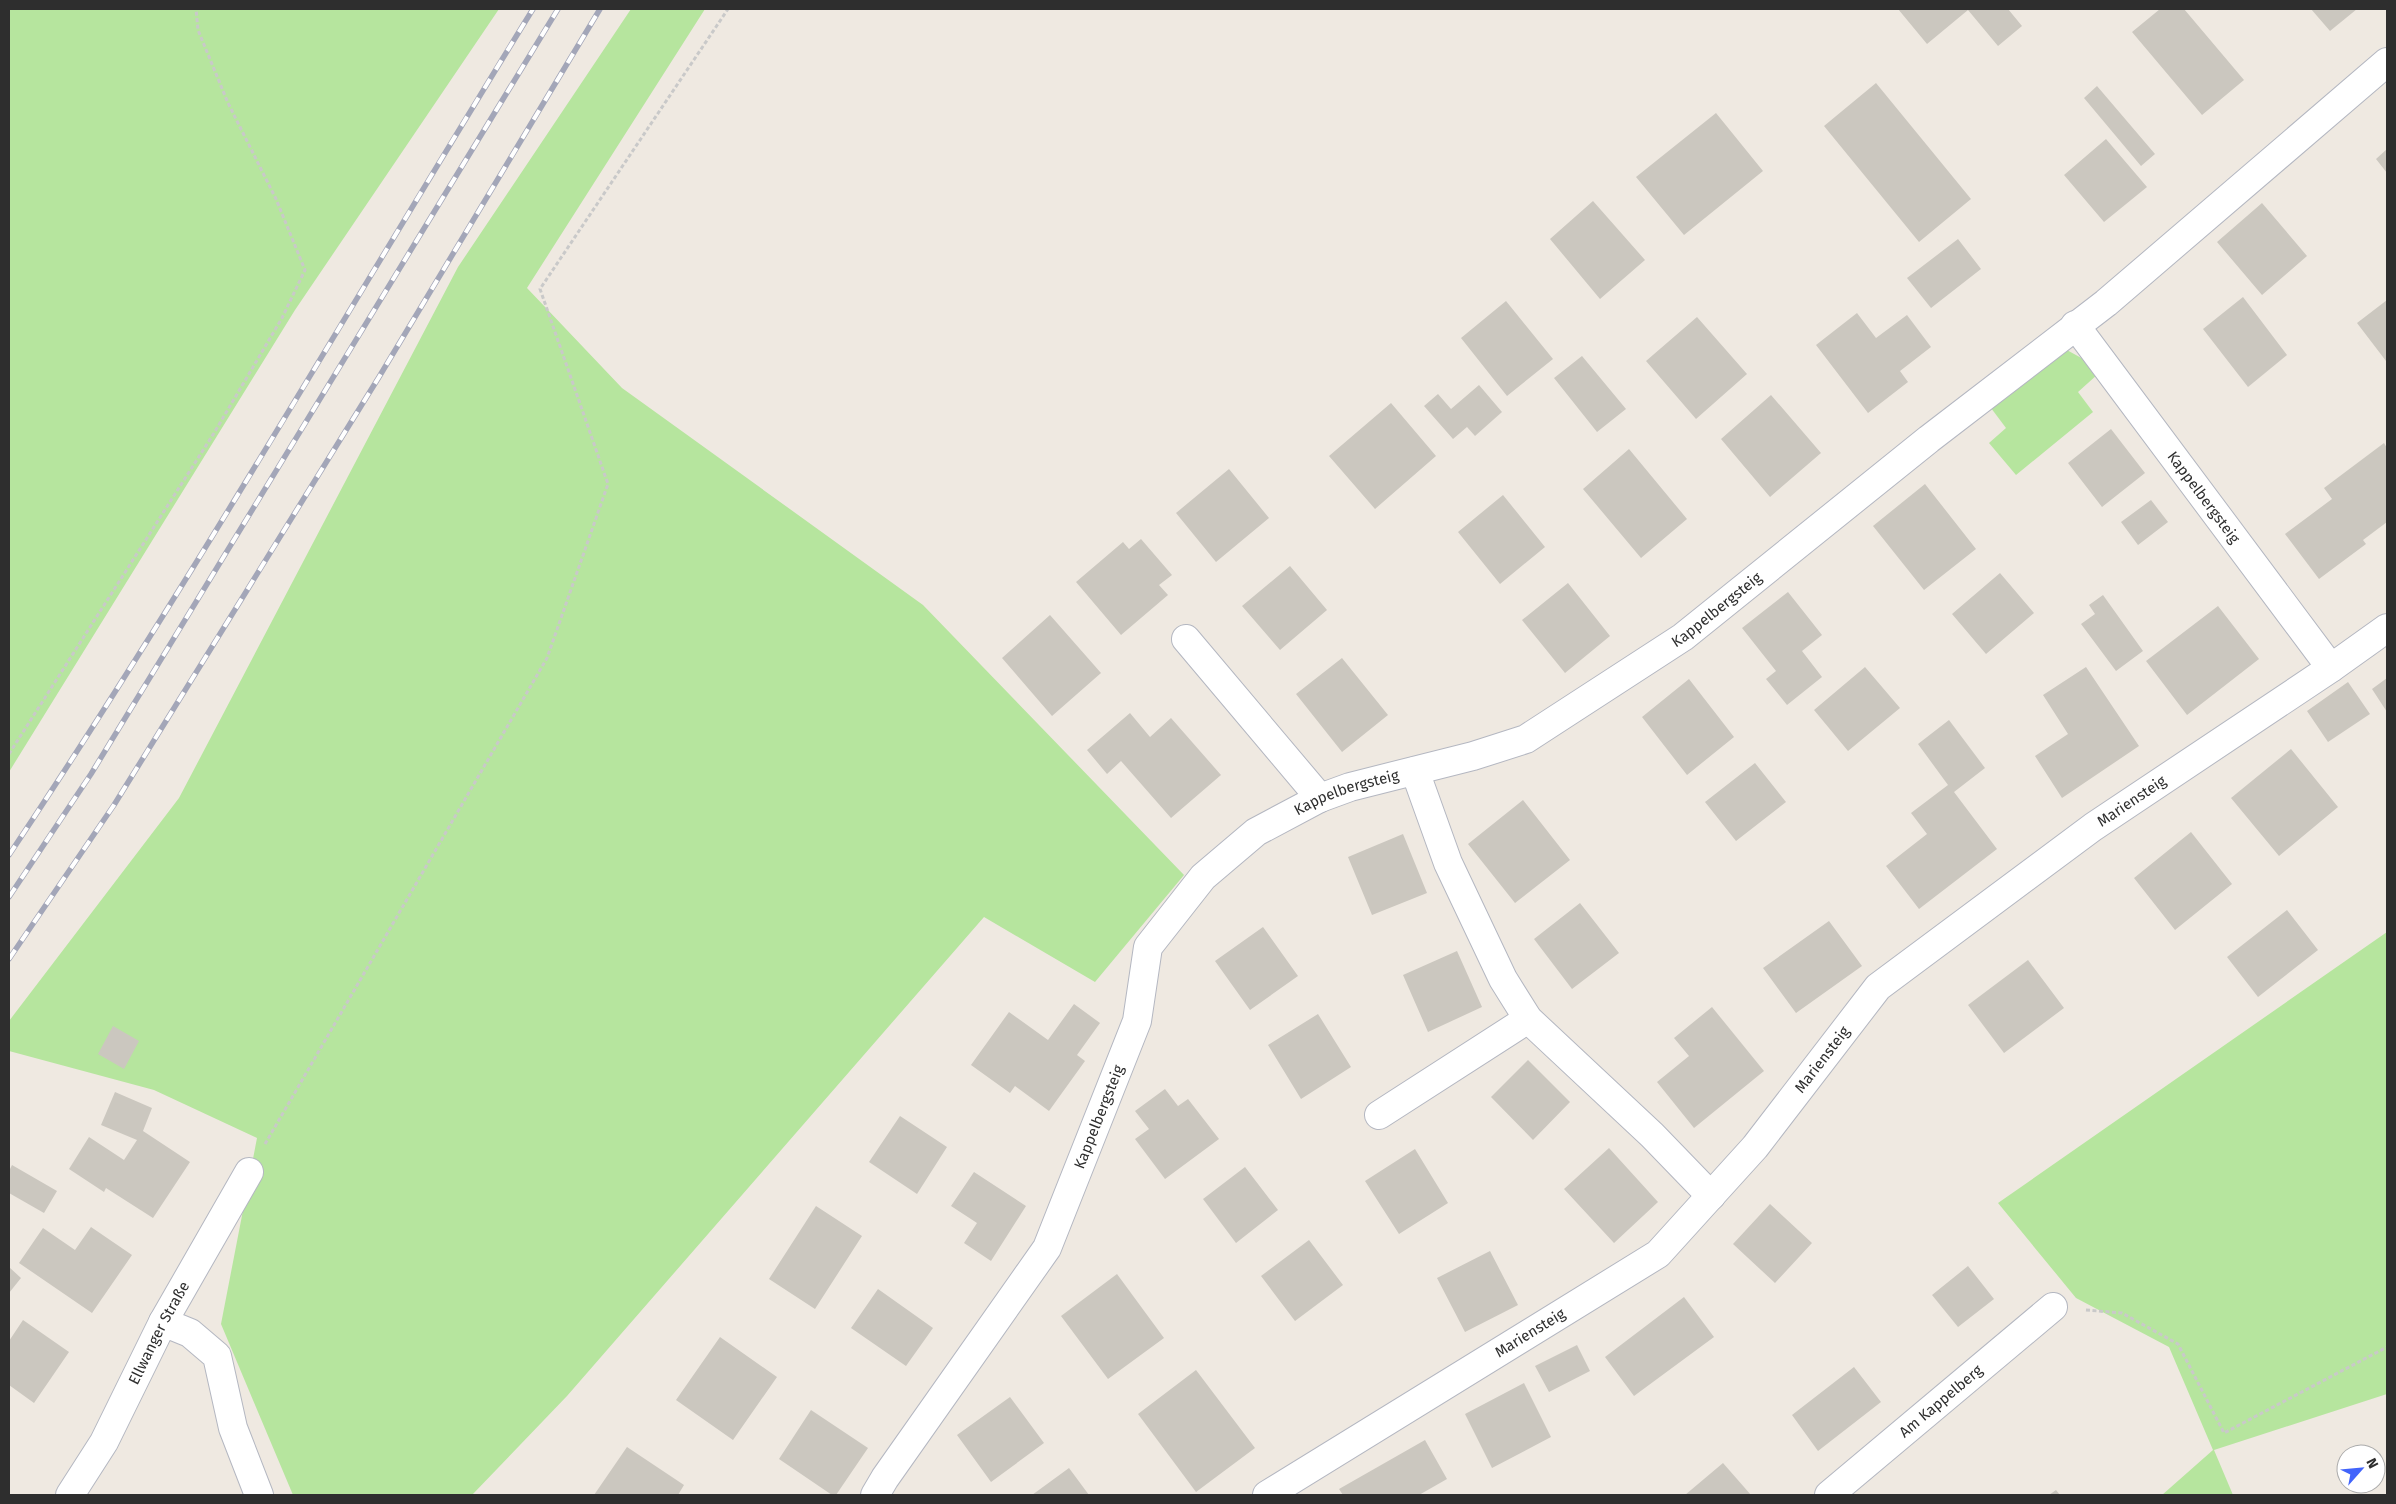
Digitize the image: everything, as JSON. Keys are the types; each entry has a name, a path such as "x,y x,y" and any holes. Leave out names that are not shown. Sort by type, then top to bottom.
{"street":[{"name":"Kappelbergsteig","path":"875,1495 885,1478 1047,1248 1137,1021 1148,947 1203,877 1256,832 1320,798 1350,787 1526,740 1683,637 1872,484 2075,325 2106,303 2387,62"},
{"name":"Kappelbergsteig","path":"2075,325 2332,668"},
{"name":"Mariensteig","path":"1267,1495 1658,1254 1755,1147 1878,987 2093,827 2332,668 2387,628"},
{"path":"1186,639 1320,798"},
{"path":"1415,771 1448,863 1503,979 1528,1019 1652,1136 1711,1196"},
{"path":"1379,1115 1528,1019"},
{"name":"Ellwanger Straße","path":"70,1495 104,1442 163,1322 249,1172"},
{"name":"Am Kappelberg","path":"1829,1495 2053,1307"},
{"path":"163,1322 190,1333 217,1356 233,1428 259,1495"}],"path":[{"path":"9,754 214,433 282,318 305,270 276,198 228,103 198,30 196,9"},
{"path":"249,1172 547,658 608,484 540,289 728,9"},
{"path":"2053,1307 2122,1313 2178,1344 2224,1433 2387,1347"}],"green space":[{"path":"9,9 499,9 295,310 9,772"},
{"path":"631,9 705,9 527,288 622,388 923,605 1184,875 1095,982 984,917 567,1396 472,1495 293,1495 221,1324 257,1138 154,1090 9,1051 9,1021 179,798 458,267"},
{"path":"2065,349 2085,360 2098,374 2078,392 2093,412 2016,475 1989,443 2006,428 1991,408"},
{"path":"2387,932 2387,1394 2214,1450 2233,1495 2162,1495 2213,1450 2169,1347 2076,1298 1998,1203"}],"building":[{"path":"1898,9 2008,9 2022,26 1998,46 1968,10 1927,44"},
{"path":"2160,9 2184,9 2244,80 2202,115 2132,32"},
{"path":"2311,9 2357,9 2330,31"},
{"path":"1876,83 1971,199 1919,242 1824,126"},
{"path":"2097,86 2155,154 2141,166 2084,98"},
{"path":"1716,113 1763,171 1684,235 1636,177"},
{"path":"2106,139 2147,187 2104,222 2064,175"},
{"path":"2387,149 2387,173 2376,159"},
{"path":"1593,201 1645,260 1600,299 1550,239"},
{"path":"2262,203 2307,256 2262,295 2217,242"},
{"path":"1958,239 1981,269 1931,308 1907,278"},
{"path":"2243,297 2287,355 2248,387 2203,329"},
{"path":"2387,300 2387,360 2386,361 2357,323"},
{"path":"1506,301 1553,359 1507,396 1461,338"},
{"path":"1857,313 1876,338 1907,315 1931,347 1900,371 1908,382 1868,413 1816,345"},
{"path":"1697,317 1747,374 1696,419 1646,361"},
{"path":"1582,356 1626,409 1597,432 1554,378"},
{"path":"1479,385 1502,412 1475,436 1467,427 1453,439 1424,406 1438,394 1451,409"},
{"path":"1771,395 1821,453 1770,497 1721,439"},
{"path":"1391,403 1436,456 1375,509 1329,456"},
{"path":"2111,429 2145,473 2102,507 2068,463"},
{"path":"2384,443 2387,448 2387,522 2363,540 2366,544 2319,579 2285,534 2332,499 2324,488"},
{"path":"1629,449 1687,519 1641,558 1583,489"},
{"path":"1229,469 1269,518 1216,562 1176,513"},
{"path":"1925,484 1976,549 1924,590 1873,526"},
{"path":"1503,495 1545,547 1500,584 1458,532"},
{"path":"2151,500 2168,522 2138,545 2121,522"},
{"path":"1141,539 1172,575 1159,585 1168,595 1121,635 1076,582 1123,542 1129,549"},
{"path":"1290,566 1327,610 1280,650 1242,606"},
{"path":"2000,573 2034,613 1986,654 1952,614"},
{"path":"1568,583 1610,636 1565,673 1522,620"},
{"path":"1788,592 1822,635 1802,651 1822,677 1787,705 1766,679 1776,671 1742,628"},
{"path":"2103,595 2143,651 2116,671 2081,624 2095,614 2089,605"},
{"path":"2218,606 2259,659 2187,715 2146,661"},
{"path":"1050,615 1101,673 1052,716 1002,658"},
{"path":"1342,658 1388,715 1342,752 1296,694"},
{"path":"1865,667 1900,708 1848,751 1814,710"},
{"path":"2086,667 2139,746 2062,798 2035,756 2068,734 2043,695"},
{"path":"2387,678 2387,712 2372,689"},
{"path":"1689,679 1734,737 1687,775 1642,717"},
{"path":"2348,682 2370,714 2328,742 2307,711"},
{"path":"1130,713 1150,737 1171,718 1221,775 1171,818 1121,761 1107,774 1087,750"},
{"path":"1949,720 1985,768 1954,792 1997,849 1919,909 1886,866 1927,834 1911,813 1948,785 1918,744"},
{"path":"2291,749 2338,807 2279,856 2231,798"},
{"path":"1755,763 1786,802 1736,841 1705,802"},
{"path":"1523,800 1570,860 1515,903 1468,844"},
{"path":"2191,832 2232,884 2175,930 2134,878"},
{"path":"1403,834 1427,893 1372,915 1348,857"},
{"path":"1580,903 1619,953 1572,989 1534,939"},
{"path":"2287,910 2318,950 2258,997 2227,957"},
{"path":"1829,921 1862,966 1796,1013 1763,968"},
{"path":"1263,927 1298,976 1250,1010 1215,961"},
{"path":"1457,951 1482,1007 1428,1032 1403,975"},
{"path":"2028,960 2064,1008 2004,1053 1968,1005"},
{"path":"1074,1004 1100,1023 1077,1055 1085,1061 1049,1111 1015,1086 1010,1093 971,1065 1009,1012 1048,1040"},
{"path":"1712,1007 1764,1071 1694,1128 1657,1082 1689,1056 1674,1038"},
{"path":"1318,1014 1351,1067 1301,1099 1268,1045"},
{"path":"113,1026 139,1041 124,1069 98,1054"},
{"path":"1528,1060 1570,1102 1533,1140 1491,1097"},
{"path":"1165,1089 1178,1106 1188,1099 1219,1139 1165,1179 1135,1139 1149,1129 1135,1111"},
{"path":"115,1092 152,1108 143,1131 190,1162 153,1218 106,1188 104,1192 69,1169 89,1137 124,1160 137,1140 101,1125"},
{"path":"900,1116 947,1147 917,1194 869,1162"},
{"path":"1609,1148 1658,1202 1614,1243 1564,1189"},
{"path":"1415,1149 1448,1203 1399,1234 1365,1181"},
{"path":"12,1165 57,1191 44,1213 9,1193 9,1171"},
{"path":"1245,1167 1278,1210 1236,1243 1203,1199"},
{"path":"974,1172 1026,1206 991,1261 964,1243 977,1223 951,1206"},
{"path":"1770,1204 1812,1243 1775,1283 1733,1244"},
{"path":"816,1206 862,1236 815,1309 769,1279"},
{"path":"91,1227 132,1255 92,1313 19,1263 43,1228 75,1250"},
{"path":"1309,1240 1343,1285 1295,1321 1261,1276"},
{"path":"1490,1251 1518,1305 1465,1332 1437,1278"},
{"path":"1968,1266 1994,1299 1958,1327 1932,1295"},
{"path":"9,1267 21,1278 9,1293"},
{"path":"1117,1274 1164,1338 1108,1379 1061,1316"},
{"path":"878,1289 933,1328 906,1366 851,1328"},
{"path":"1684,1297 1714,1337 1634,1396 1605,1357"},
{"path":"23,1320 69,1352 34,1403 9,1385 9,1341"},
{"path":"720,1337 777,1377 733,1440 676,1400"},
{"path":"1577,1345 1590,1371 1549,1392 1535,1366"},
{"path":"1854,1367 1881,1402 1818,1451 1792,1415"},
{"path":"1196,1370 1255,1448 1196,1492 1138,1414"},
{"path":"1524,1383 1551,1437 1492,1468 1465,1414"},
{"path":"1010,1397 1044,1443 991,1482 957,1435"},
{"path":"811,1410 868,1448 836,1495 832,1495 779,1459"},
{"path":"1425,1440 1447,1479 1419,1495 1343,1495 1339,1489"},
{"path":"627,1447 684,1485 678,1495 594,1495"},
{"path":"1723,1463 1751,1495 1685,1495"},
{"path":"1069,1468 1089,1495 1032,1495"},
{"path":"2056,1490 2060,1495 2049,1495"}],"railway":[{"path":"9,855 210,540 533,9"},
{"path":"9,897 91,774 558,9"},
{"path":"9,959 114,805 379,377 600,9"}]}
